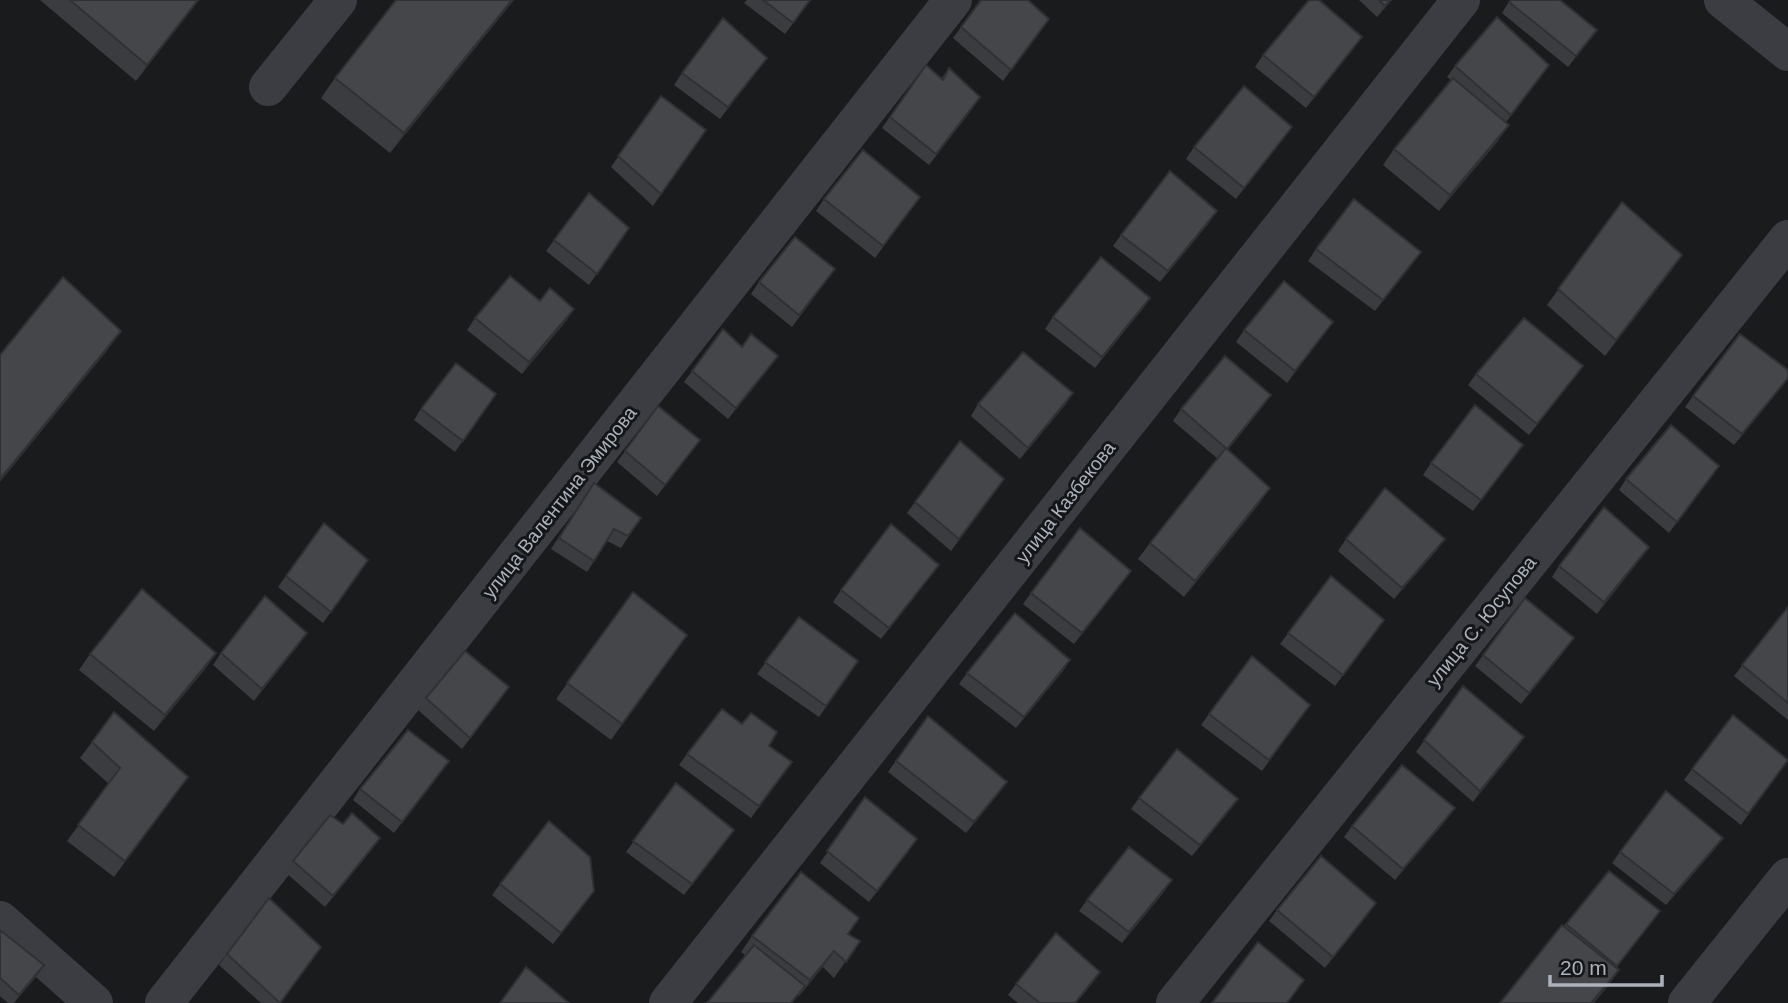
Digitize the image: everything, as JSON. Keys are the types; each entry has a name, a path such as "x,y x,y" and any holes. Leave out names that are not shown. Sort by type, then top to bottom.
{"street":[{"path":"268,87 338,0"},
{"name":"улица Валентина Эмирова","path":"164,1003 953,0"},
{"name":"улица Казбекова","path":"668,1003 1461,0"},
{"path":"1723,0 1788,52"},
{"name":"улица С. Юсупова","path":"1175,1003 1788,239"},
{"path":"1687,1003 1788,877"},
{"path":"0,920 94,1003"}],"building":[{"path":"70,0 198,0 147,65"},
{"path":"396,0 512,0 404,133 335,78"},
{"path":"763,0 810,0 793,23"},
{"path":"981,0 1028,0 1049,19 1011,70 961,27"},
{"path":"1309,0 1319,0 1362,37 1314,97 1263,55"},
{"path":"1379,0 1390,0 1385,6"},
{"path":"1560,0 1597,30 1576,56 1509,2"},
{"path":"1497,17 1549,65 1511,115 1455,66"},
{"path":"723,18 767,58 728,107 682,73"},
{"path":"926,65 943,80 949,68 980,97 936,154 890,117"},
{"path":"1453,78 1509,125 1450,195 1394,149"},
{"path":"1244,86 1292,127 1244,188 1194,147"},
{"path":"661,96 706,130 661,194 618,156"},
{"path":"863,150 920,197 883,246 824,199"},
{"path":"1170,171 1217,211 1168,271 1121,235"},
{"path":"589,193 629,228 597,274 554,240"},
{"path":"1354,199 1421,252 1383,300 1316,249"},
{"path":"1622,202 1682,255 1616,340 1558,289"},
{"path":"795,237 835,269 799,315 759,282"},
{"path":"1101,257 1150,298 1102,357 1053,317"},
{"path":"510,276 540,301 550,288 574,309 529,362 475,318"},
{"path":"63,277 121,331 0,479 0,355"},
{"path":"1284,281 1333,322 1295,371 1244,330"},
{"path":"1524,318 1583,366 1537,424 1476,374"},
{"path":"723,329 742,347 751,334 778,356 736,408 692,371"},
{"path":"1740,334 1788,370 1788,378 1742,434 1693,396"},
{"path":"1023,352 1073,393 1028,448 978,404"},
{"path":"1225,356 1271,395 1227,449 1181,409"},
{"path":"456,363 496,394 463,441 421,409"},
{"path":"1475,405 1523,445 1481,500 1431,463"},
{"path":"658,406 700,440 665,485 625,451"},
{"path":"1671,425 1719,466 1677,522 1626,479"},
{"path":"960,441 1004,479 959,539 915,502"},
{"path":"1226,448 1270,488 1195,581 1150,543"},
{"path":"594,483 641,518 628,536 614,529 594,561 559,538"},
{"path":"1385,488 1445,539 1402,588 1346,539"},
{"path":"1604,507 1649,547 1604,602 1559,566"},
{"path":"324,523 368,560 331,612 286,576"},
{"path":"891,524 939,565 889,628 841,590"},
{"path":"1080,528 1131,571 1082,633 1031,593"},
{"path":"1331,576 1384,620 1343,675 1288,633"},
{"path":"142,589 216,653 165,715 90,654"},
{"path":"633,592 687,635 622,724 567,683"},
{"path":"265,596 307,633 262,689 221,653"},
{"path":"1525,598 1574,638 1529,693 1483,655"},
{"path":"1788,607 1788,703 1742,665"},
{"path":"1015,613 1070,660 1024,717 967,673"},
{"path":"799,617 858,661 826,706 765,662"},
{"path":"465,651 509,687 470,738 426,698"},
{"path":"1252,656 1310,705 1269,760 1209,714"},
{"path":"1463,686 1524,737 1480,791 1424,740"},
{"path":"722,709 742,724 751,713 777,732 769,746 792,762 759,806 687,754"},
{"path":"114,712 188,777 125,861 78,825 120,768 92,742"},
{"path":"1733,715 1788,760 1748,814 1692,769"},
{"path":"928,716 1007,782 974,822 896,761"},
{"path":"408,730 449,761 402,822 360,789"},
{"path":"1177,749 1238,799 1200,845 1139,798"},
{"path":"1402,765 1455,808 1403,869 1352,826"},
{"path":"676,783 734,830 692,884 633,841"},
{"path":"1666,791 1723,838 1674,894 1620,852"},
{"path":"865,797 917,839 877,891 827,851"},
{"path":"352,813 380,838 333,896 293,861 330,815 343,824"},
{"path":"549,821 590,857 594,891 561,933 500,884"},
{"path":"1129,847 1172,880 1129,932 1087,900"},
{"path":"1321,856 1376,903 1333,957 1277,910"},
{"path":"1609,871 1660,911 1617,966 1566,924"},
{"path":"801,872 859,918 848,934 860,941 846,962 834,951 810,980 752,936"},
{"path":"269,898 321,947 280,1003 227,954"},
{"path":"1562,925 1619,970 1591,1003 1500,1003"},
{"path":"0,930 44,965 19,995 0,978"},
{"path":"1056,933 1100,972 1075,1003 1040,1003 1016,984"},
{"path":"1258,942 1304,980 1287,1003 1212,1003"},
{"path":"754,945 805,986 791,1003 707,1003"},
{"path":"526,967 569,1003 500,1003"}]}
